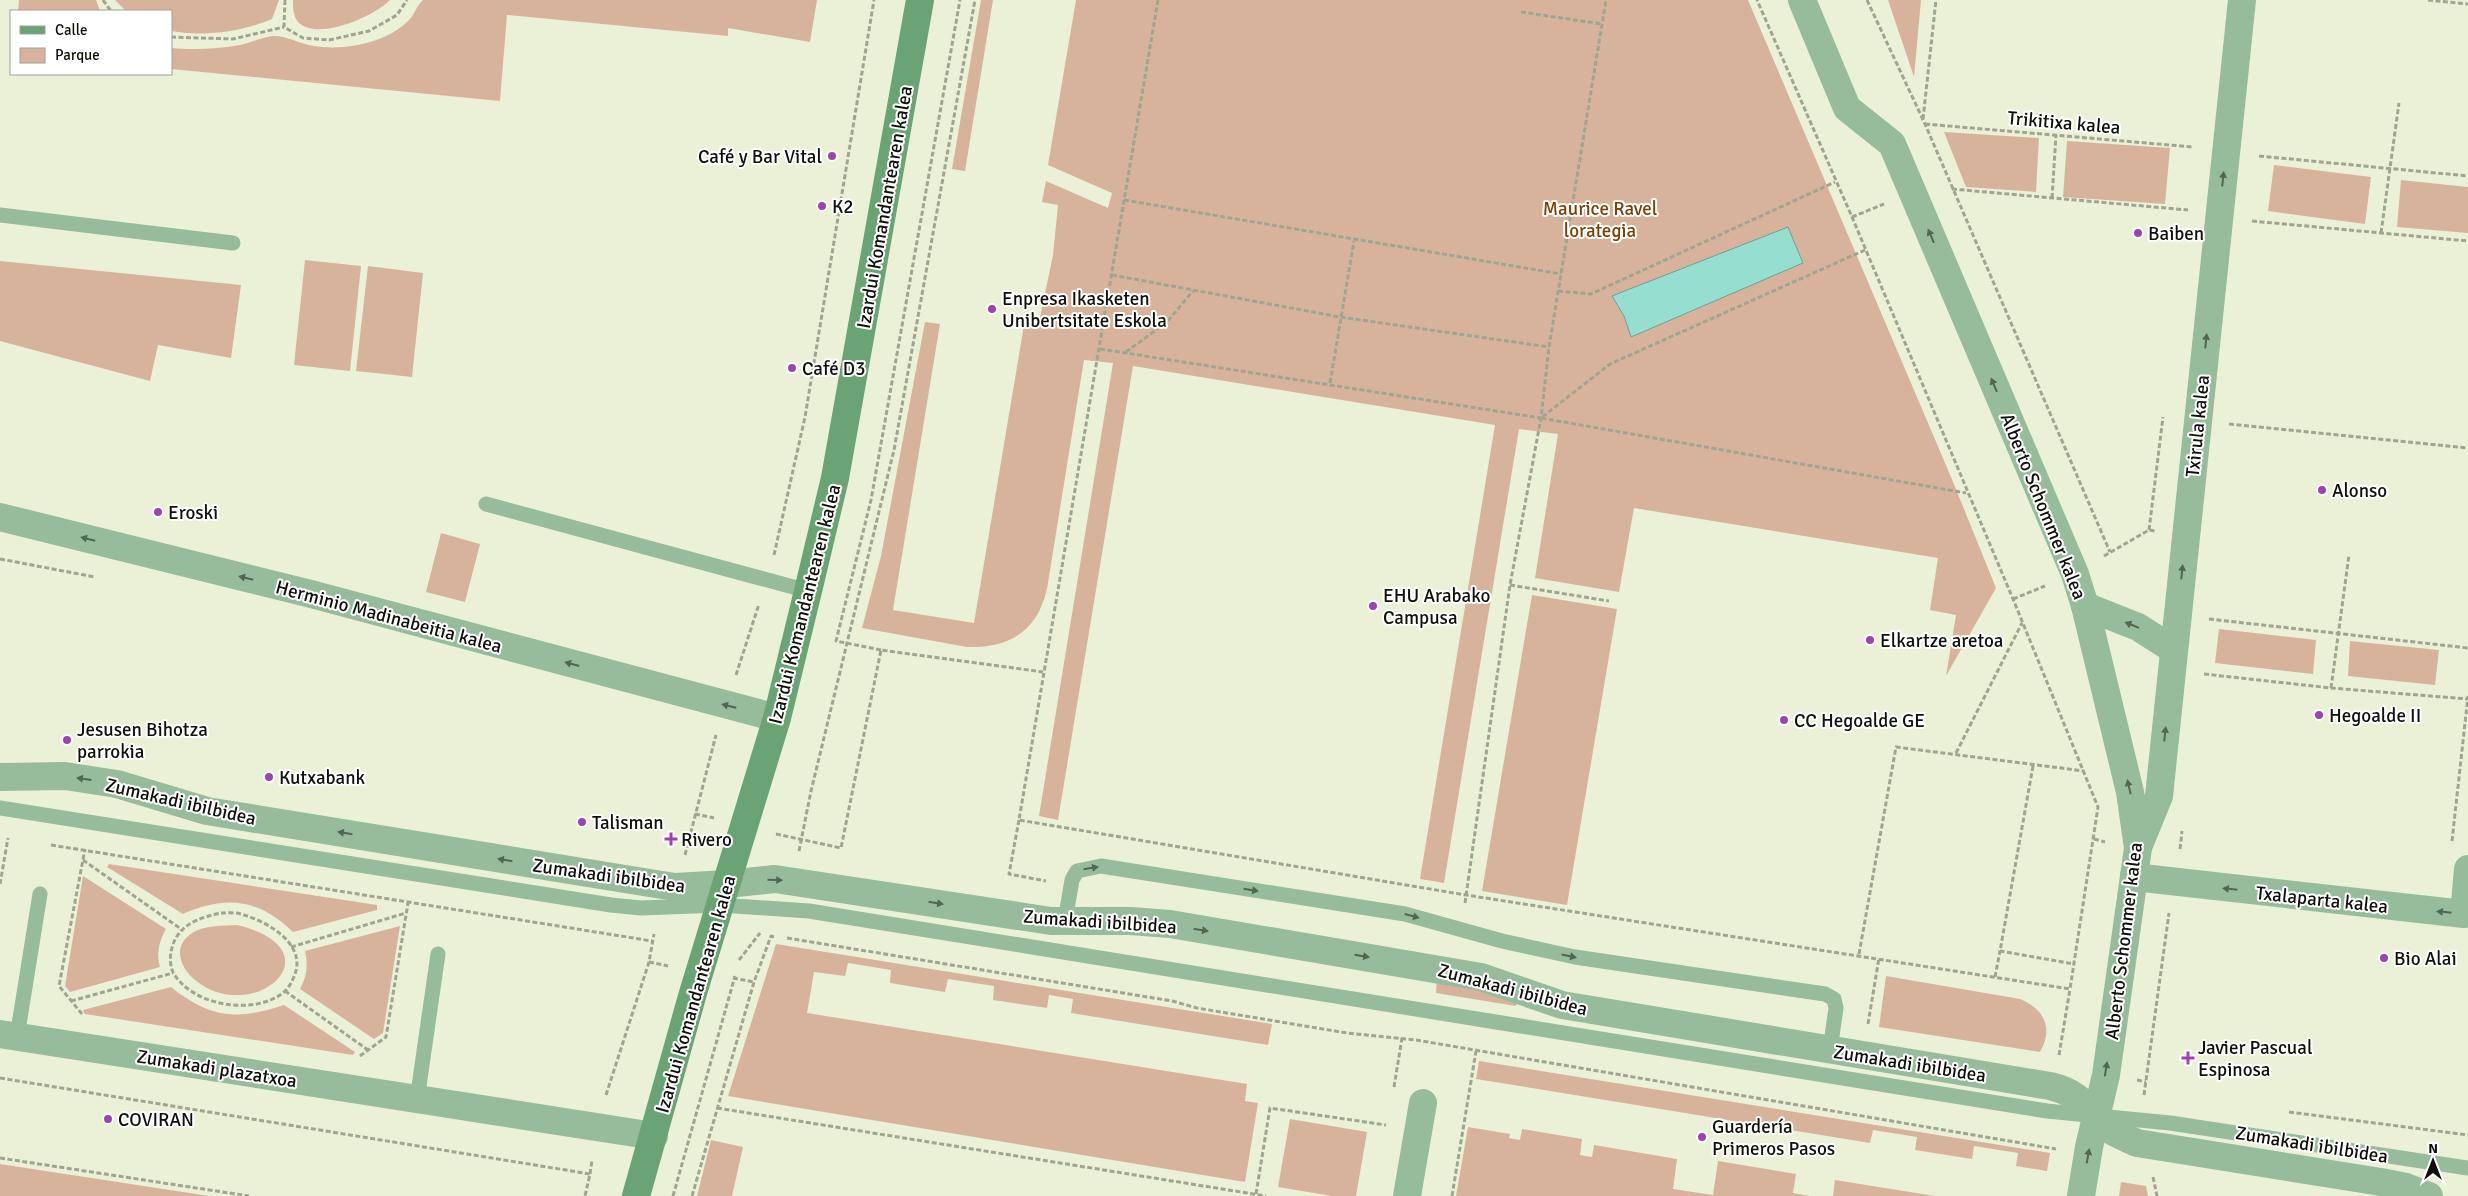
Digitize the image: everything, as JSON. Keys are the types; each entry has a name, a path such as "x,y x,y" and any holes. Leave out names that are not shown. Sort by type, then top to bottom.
{"main road":[{"name":"Izardui Komandantearen kalea","path":"636,1196 723,895 777,718 808,592 835,478 920,0"}],"street":[{"name":"Alberto Schommer kalea","path":"1802,0 1847,108 1892,144 2075,574 2085,606 2130,792 2138,848 2106,1076 2096,1116 2081,1196"},
{"name":"Txirula kalea","path":"2138,848 2159,796 2242,0"},
{"name":"Herminio Madinabeitia kalea","path":"0,517 311,594 777,718"},
{"path":"2085,606 2138,626 2174,650"},
{"name":"Zumakadi ibilbidea","path":"0,776 65,776 109,783 207,811 660,897 675,887 723,895 775,879 1052,921 1170,924 1428,967 1481,977 1562,1005 2063,1088 2078,1096 2096,1116 2120,1136 2147,1145 2381,1182 2406,1187 2429,1196"},
{"name":"Txalaparta kalea","path":"2134,878 2464,914 2468,869"},
{"name":"Zumakadi plazatxoa","path":"9,1035 654,1136"},
{"path":"1407,1196 1423,1103"}],"lane":[{"path":"0,215 233,243"},
{"path":"486,504 808,592"},
{"name":"Zumakadi ibilbidea","path":"0,808 601,904 660,897"},
{"path":"1065,921 1072,880 1077,871 1101,866 1405,914 1502,941 1575,957 1825,994 1834,999 1836,1008 1830,1050"},
{"name":"Zumakadi plazatxoa","path":"9,1035 40,894"},
{"name":"Zumakadi ibilbidea","path":"723,895 780,908 2047,1111 2170,1123 2468,1168"},
{"path":"417,1100 438,954"}],"path":[{"path":"284,26 285,0"},
{"path":"172,37 233,39 284,26 303,38 328,40 369,31 397,15 407,0"},
{"path":"585,1196 600,1112 649,962 667,855 685,858 724,704 734,681 766,580 805,417 874,0"},
{"path":"960,0 871,500 836,641 881,650 1043,672"},
{"path":"794,882 811,791 894,450 974,0"},
{"path":"1158,0 1019,820 1466,895 1859,954 2070,989"},
{"path":"1466,895 1510,585 1541,418 1549,347 1606,0"},
{"path":"1757,0 1865,250 2098,807 2058,1059"},
{"path":"1867,0 1923,119 2110,552"},
{"path":"1923,119 1936,0"},
{"path":"2428,0 2468,4"},
{"path":"1522,12 1602,24"},
{"path":"2381,233 2399,103"},
{"name":"Trikitixa kalea","path":"1925,124 2201,147"},
{"path":"2052,198 2056,135"},
{"path":"2257,166 2259,146"},
{"path":"2258,156 2468,176"},
{"path":"1558,291 1591,294 1835,182"},
{"path":"1952,189 2190,210"},
{"path":"1124,200 1354,241 1561,274"},
{"path":"2251,231 2253,212"},
{"path":"2252,221 2468,241"},
{"path":"1330,383 1354,241"},
{"path":"1541,418 1610,364 1865,250"},
{"path":"1112,275 1340,317 1549,347"},
{"path":"1126,352 1166,322 1193,291"},
{"path":"1100,349 1330,383 1541,418 1966,493"},
{"path":"2228,433 2230,416"},
{"path":"2229,424 2468,448"},
{"path":"2075,574 2148,530 2186,533"},
{"path":"2332,688 2348,555"},
{"path":"1510,585 1608,601"},
{"path":"2207,628 2210,610"},
{"path":"2208,619 2468,648"},
{"path":"1956,754 2022,622"},
{"path":"840,848 881,650"},
{"path":"2201,674 2332,688 2468,697 2452,842"},
{"path":"1859,954 1896,747 2084,771"},
{"path":"1995,977 2033,766"},
{"path":"2140,1121 2182,827"},
{"path":"0,884 8,838"},
{"path":"85,1018 59,986 84,851 652,941"},
{"path":"83,860 182,929"},
{"path":"355,1060 386,1037 408,903"},
{"path":"738,965 740,958 780,908"},
{"path":"221,912 242,914 272,927 291,947 297,955 297,969 285,991 260,1005 234,1006 203,996 188,988 173,973 170,960 173,943 182,929 197,918 221,912"},
{"path":"291,947 406,912"},
{"path":"692,1196 754,982 770,936 1172,1000 1197,1008 1347,1033 1402,1038 2059,1149"},
{"path":"2000,951 2074,964"},
{"path":"673,1196 736,972"},
{"path":"71,1001 173,973"},
{"path":"285,991 369,1050"},
{"path":"1392,1096 1402,1038"},
{"path":"1452,1196 1476,1051"},
{"path":"0,1078 590,1174"},
{"path":"2145,1093 2154,1094"},
{"path":"717,1108 1266,1196"},
{"path":"1256,1194 1270,1108 1387,1125 1389,1116"},
{"path":"2282,1111 2468,1135"},
{"path":"0,1158 249,1196"},
{"path":"2153,1176 2157,1196"}],"green space":[{"path":"19,0 96,0 100,10 18,10"},
{"path":"115,0 279,0 272,19 235,30 210,33 172,31 172,10 125,10"},
{"path":"293,0 390,0 372,13 359,19 332,28 318,29 307,27 296,20"},
{"path":"423,0 817,0 810,42 728,28 728,36 507,15 500,101 172,69 172,48 223,47 244,44 273,36 326,47 352,46 365,43 390,34 401,27 410,19"},
{"path":"981,0 993,0 965,171 952,169"},
{"name":"Maurice Ravel lorategia","path":"1076,0 1748,0 1951,477 1996,588 1946,676 1956,615 1930,610 1938,558 1634,508 1619,592 1535,578 1558,434 1519,429 1444,883 1420,879 1495,425 1133,366 1058,820 1039,816 1113,363 1084,360 1047,589 1036,616 1028,627 1008,640 982,647 967,647 862,628 881,556 925,322 940,324 893,610 974,623 1024,325 1038,327 1053,255 1058,205 1042,202 1046,181 1108,208 1112,193 1048,165"},
{"path":"1888,0 1921,0 1914,77"},
{"path":"1944,132 2039,138 2036,192 1966,187"},
{"path":"2067,141 2170,148 2165,204 2063,197"},
{"path":"2274,165 2371,177 2365,224 2268,211"},
{"path":"2401,180 2468,187 2468,233 2397,227"},
{"path":"305,260 361,266 350,371 294,365"},
{"path":"0,261 241,285 231,358 158,345 150,381 0,341"},
{"path":"368,266 423,273 412,377 356,371"},
{"path":"441,533 480,544 465,602 426,592"},
{"path":"1532,595 1617,609 1567,905 1482,891"},
{"path":"2219,629 2316,640 2313,674 2215,663"},
{"path":"2350,641 2439,650 2435,685 2348,676"},
{"path":"109,864 377,905 377,910 293,932 268,913 255,907 241,904 214,904 183,914 107,867"},
{"path":"83,876 166,929 159,948 160,967 70,992 65,986"},
{"path":"237,925 267,937 282,951 285,966 277,980 261,990 241,995 218,992 195,980 185,969 180,957 182,944 186,938 197,930 208,927"},
{"path":"400,926 383,1033 374,1039 300,989 306,971 305,951"},
{"path":"776,944 1272,1024 1268,1045 1071,1013 1073,999 1049,995 1047,1008 993,1000 994,986 948,979 945,992 890,983 891,970 848,963 845,976 814,972 807,1013 1247,1084 1245,1101 1258,1103 1245,1182 728,1096"},
{"path":"1886,976 2020,999 2035,1008 2044,1020 2046,1035 2040,1052 1879,1027"},
{"path":"1437,978 1517,1002 1516,1006 1436,993"},
{"path":"171,987 198,1005 224,1014 252,1013 284,1005 355,1052 353,1055 85,1014 83,1010"},
{"path":"1479,1061 2050,1153 2047,1171 2016,1166 2018,1153 1974,1146 1972,1159 1915,1150 1917,1137 1873,1130 1870,1143 1476,1079"},
{"path":"1290,1119 1367,1132 1356,1196 1332,1196 1278,1187"},
{"path":"1468,1127 1510,1134 1509,1138 1520,1140 1522,1129 1582,1139 1580,1155 1592,1157 1594,1145 1677,1159 1673,1189 1713,1195 1718,1161 1796,1174 1793,1193 1810,1196 1456,1196"},
{"path":"711,1140 743,1147 732,1196 697,1196"},
{"path":"0,1164 209,1196 0,1196"},
{"path":"1835,1180 1935,1196 1833,1196"},
{"path":"2121,1182 2146,1186 2148,1196 2119,1196"}],"water":[{"path":"1788,227 1803,263 1631,337 1624,316 1612,296"}],"place":[{"name":"Café y Bar Vital","path":"832,156"},
{"name":"K2","path":"822,206"},
{"name":"Baiben","path":"2138,233"},
{"name":"Enpresa Ikasketen Unibertsitate Eskola","path":"992,309"},
{"name":"Café D3","path":"792,368"},
{"name":"Alonso","path":"2322,490"},
{"name":"Eroski","path":"158,512"},
{"name":"EHU Arabako Campusa","path":"1373,606"},
{"name":"Elkartze aretoa","path":"1870,640"},
{"name":"Hegoalde II","path":"2319,715"},
{"name":"CC Hegoalde GE","path":"1784,720"},
{"name":"Jesusen Bihotza parrokia","path":"67,740"},
{"name":"Kutxabank","path":"269,777"},
{"name":"Talisman","path":"582,822"},
{"name":"Rivero","path":"671,839"},
{"name":"Bio Alai","path":"2384,958"},
{"name":"Javier Pascual Espinosa","path":"2188,1058"},
{"name":"COVIRAN","path":"108,1119"},
{"name":"Guardería Primeros Pasos","path":"1702,1137"}]}
